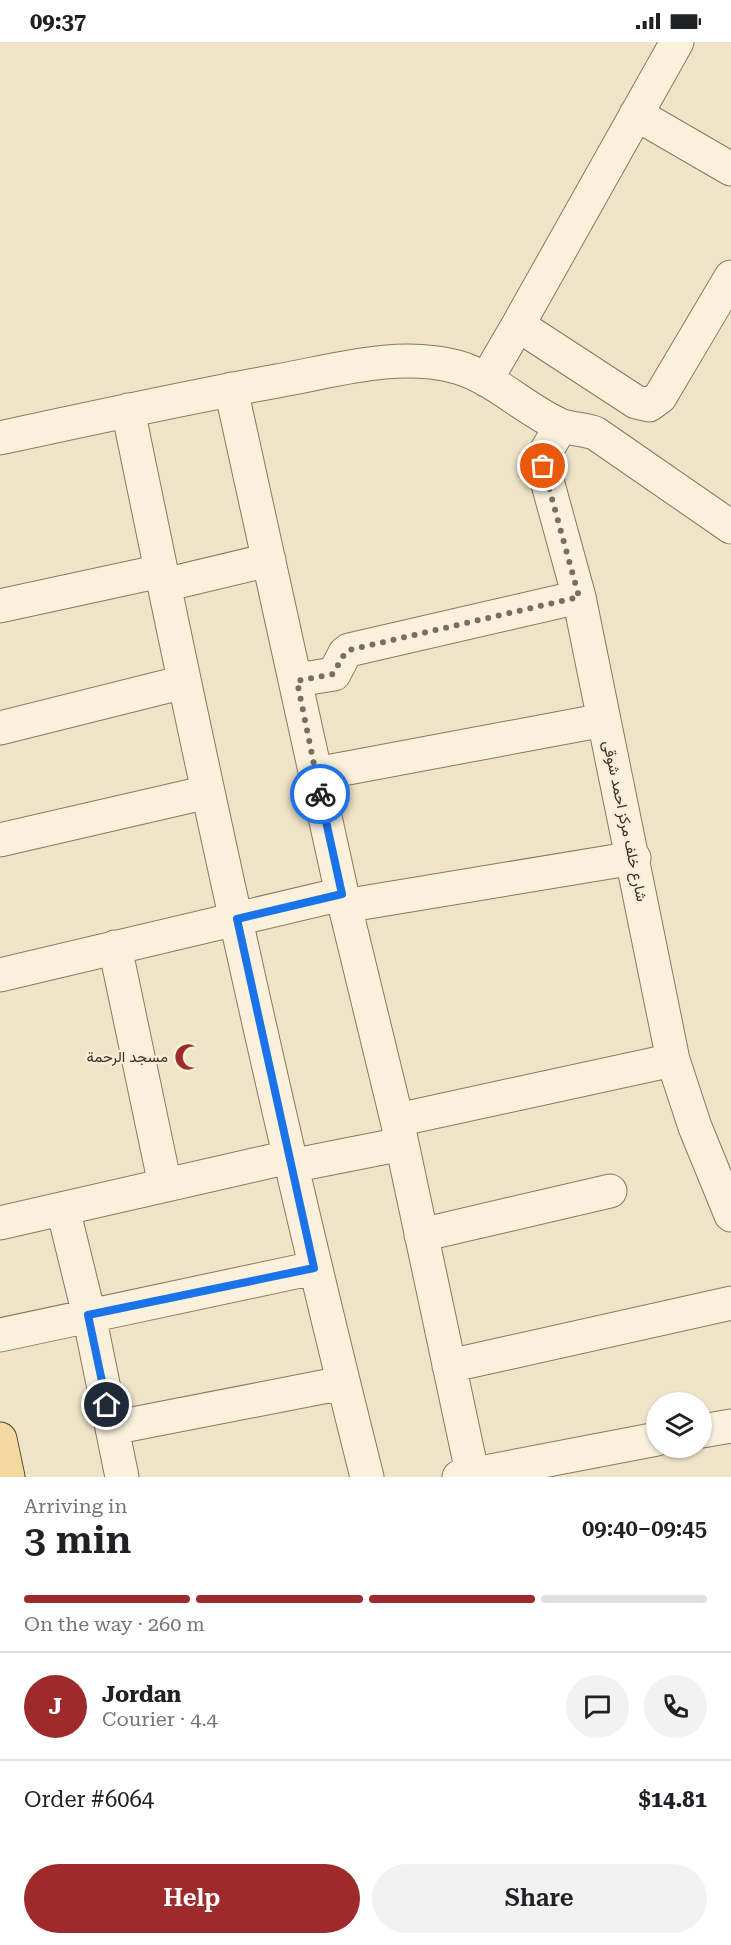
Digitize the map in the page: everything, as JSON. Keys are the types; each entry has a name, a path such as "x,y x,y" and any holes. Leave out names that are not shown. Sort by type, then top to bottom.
{"main road":[{"path":"0,1439 8,1477"}],"street":[{"path":"486,380 677,42"},
{"path":"636,114 731,169"},
{"path":"518,325 636,402 650,405 660,397 731,278"},
{"path":"0,438 231,389 368,364 419,361 457,368 486,380 561,426 580,428 595,433 731,527"},
{"path":"231,389 297,681 343,900 400,1132 449,1366 468,1476 646,1442"},
{"path":"128,410 184,682 290,1162 314,1268 367,1477"},
{"name":"شارع خلف مركز احمد شوقى","path":"561,426 545,453 543,466 579,597 634,858 673,1060 695,1127 729,1202"},
{"path":"0,606 269,560"},
{"path":"297,681 333,674 349,650 579,597"},
{"path":"0,728 184,682"},
{"path":"315,774 604,720"},
{"path":"0,840 208,792"},
{"path":"0,975 237,919 343,900 634,858"},
{"path":"115,947 165,1185"},
{"path":"0,1222 165,1185 290,1162 673,1060"},
{"path":"422,1235 610,1191"},
{"path":"63,1209 122,1477"},
{"path":"0,1335 314,1268"},
{"path":"449,1366 731,1303"},
{"path":"112,1428 344,1383"},
{"path":"712,1429 731,1426"}],"way so far":[{"path":"320,794 297,681 333,674 349,650 579,597 543,466"}],"place":[{"name":"مسجد الرحمة","path":"188,1057"}],"route":[{"path":"107,1405 88,1315 314,1268 237,919 342,894 320,794"}]}
